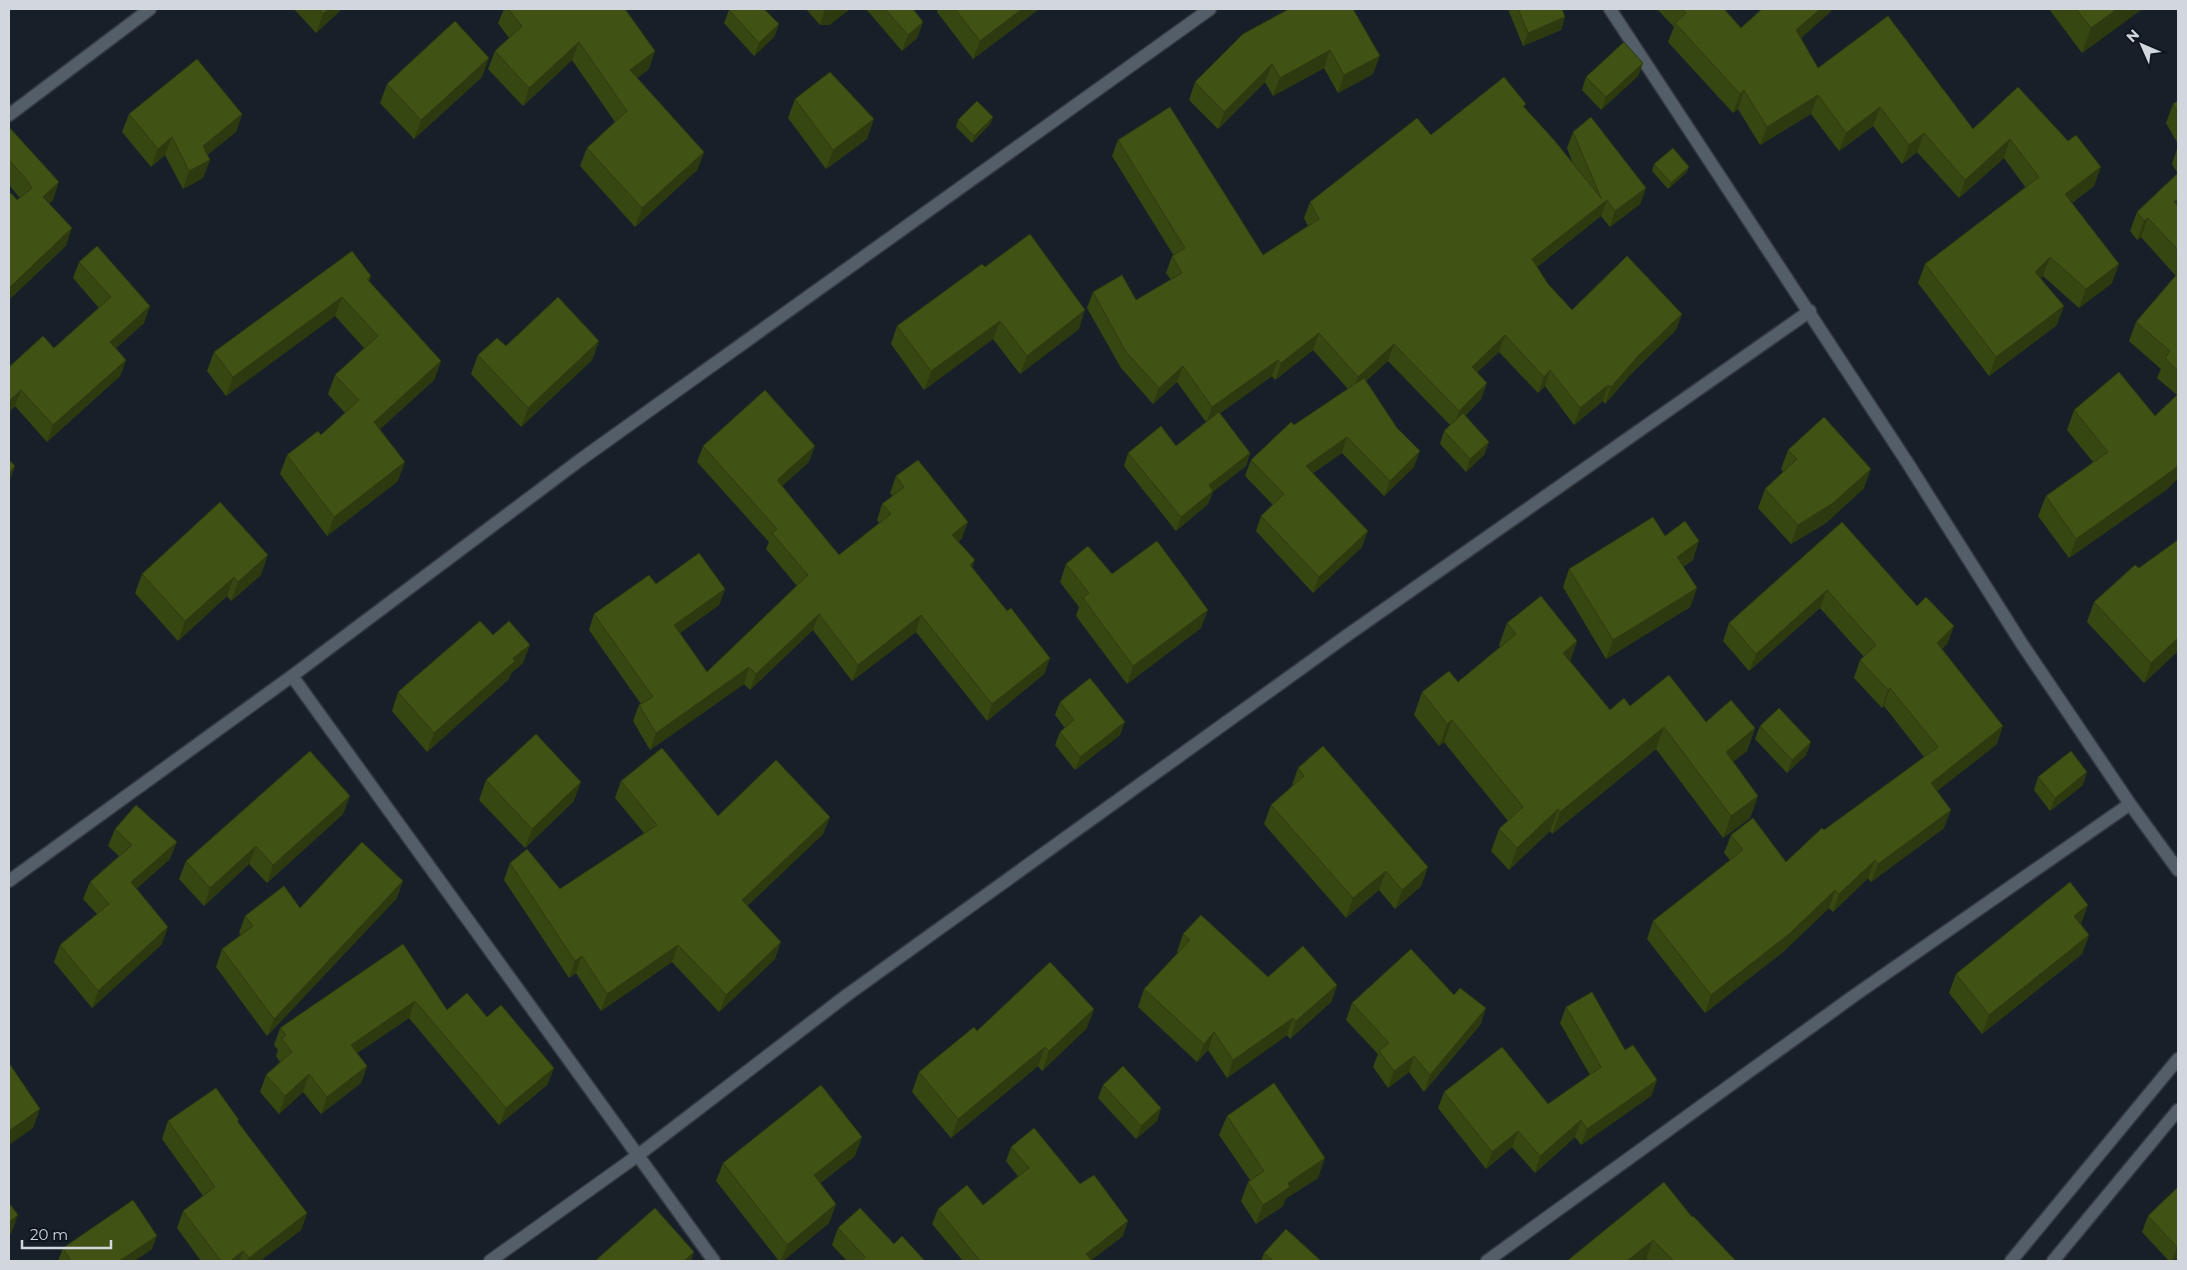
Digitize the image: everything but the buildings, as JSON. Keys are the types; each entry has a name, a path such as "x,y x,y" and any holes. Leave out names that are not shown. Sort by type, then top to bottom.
{"street":[{"path":"9,115 150,9"},
{"path":"9,881 292,676 580,460 1210,9"},
{"path":"1610,9 1810,311 2022,644 2130,804 2178,870"},
{"path":"490,1261 637,1156 847,995 1349,634 1810,311"},
{"path":"292,676 714,1261"},
{"path":"1487,1261 1855,995 2130,804"},
{"path":"2011,1261 2178,1059"},
{"path":"2053,1261 2178,1110"}]}
